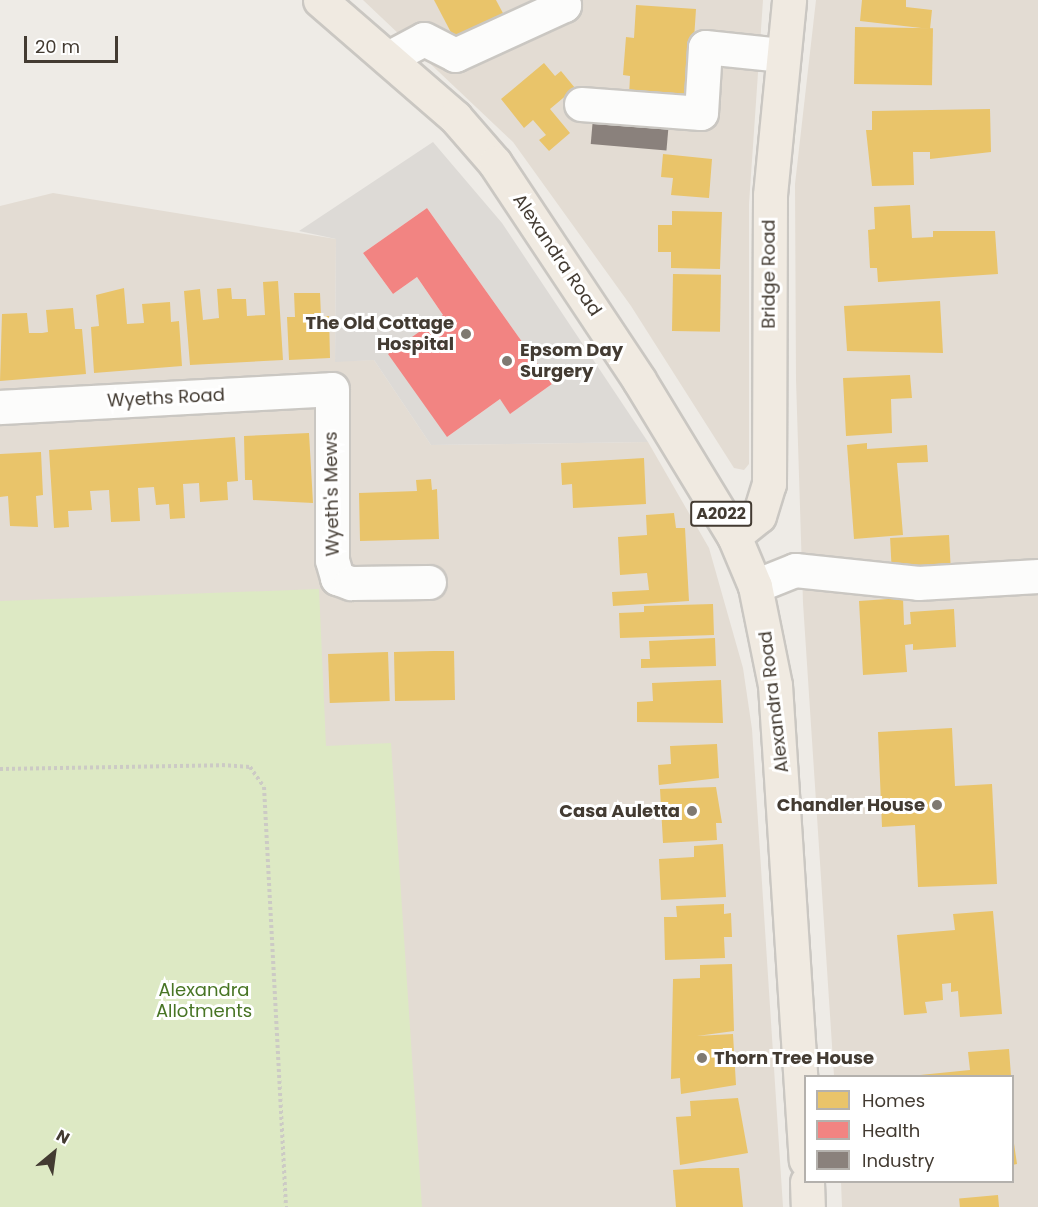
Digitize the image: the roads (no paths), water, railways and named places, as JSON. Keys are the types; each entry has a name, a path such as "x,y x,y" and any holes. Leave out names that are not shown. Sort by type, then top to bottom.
{"main road":[{"name":"Alexandra Road","path":"320,0 390,57 455,117 495,163 633,370 734,536 755,586 769,640 782,764 804,1127"},
{"name":"Bridge Road","path":"734,536 759,516 770,484 770,195 789,0"},
{"path":"807,1183 808,1207"}],"street":[{"path":"390,57 424,39 455,55 564,5 561,0"},
{"path":"581,104 701,113 705,47 782,55"},
{"name":"Wyeths Road","path":"0,407 332,389"},
{"name":"Wyeth's Mews","path":"332,389 332,560 337,578 351,583 429,582"},
{"path":"755,586 795,570 918,583 1038,576"}],"place":[{"name":"The Old Cottage Hospital","path":"466,334"},
{"name":"Epsom Day Surgery","path":"507,361"},
{"name":"Chandler House","path":"937,805"},
{"name":"Casa Auletta","path":"692,811"},
{"name":"Thorn Tree House","path":"702,1058"}],"park label":[{"name":"Alexandra Allotments","path":"204,1001"}]}
